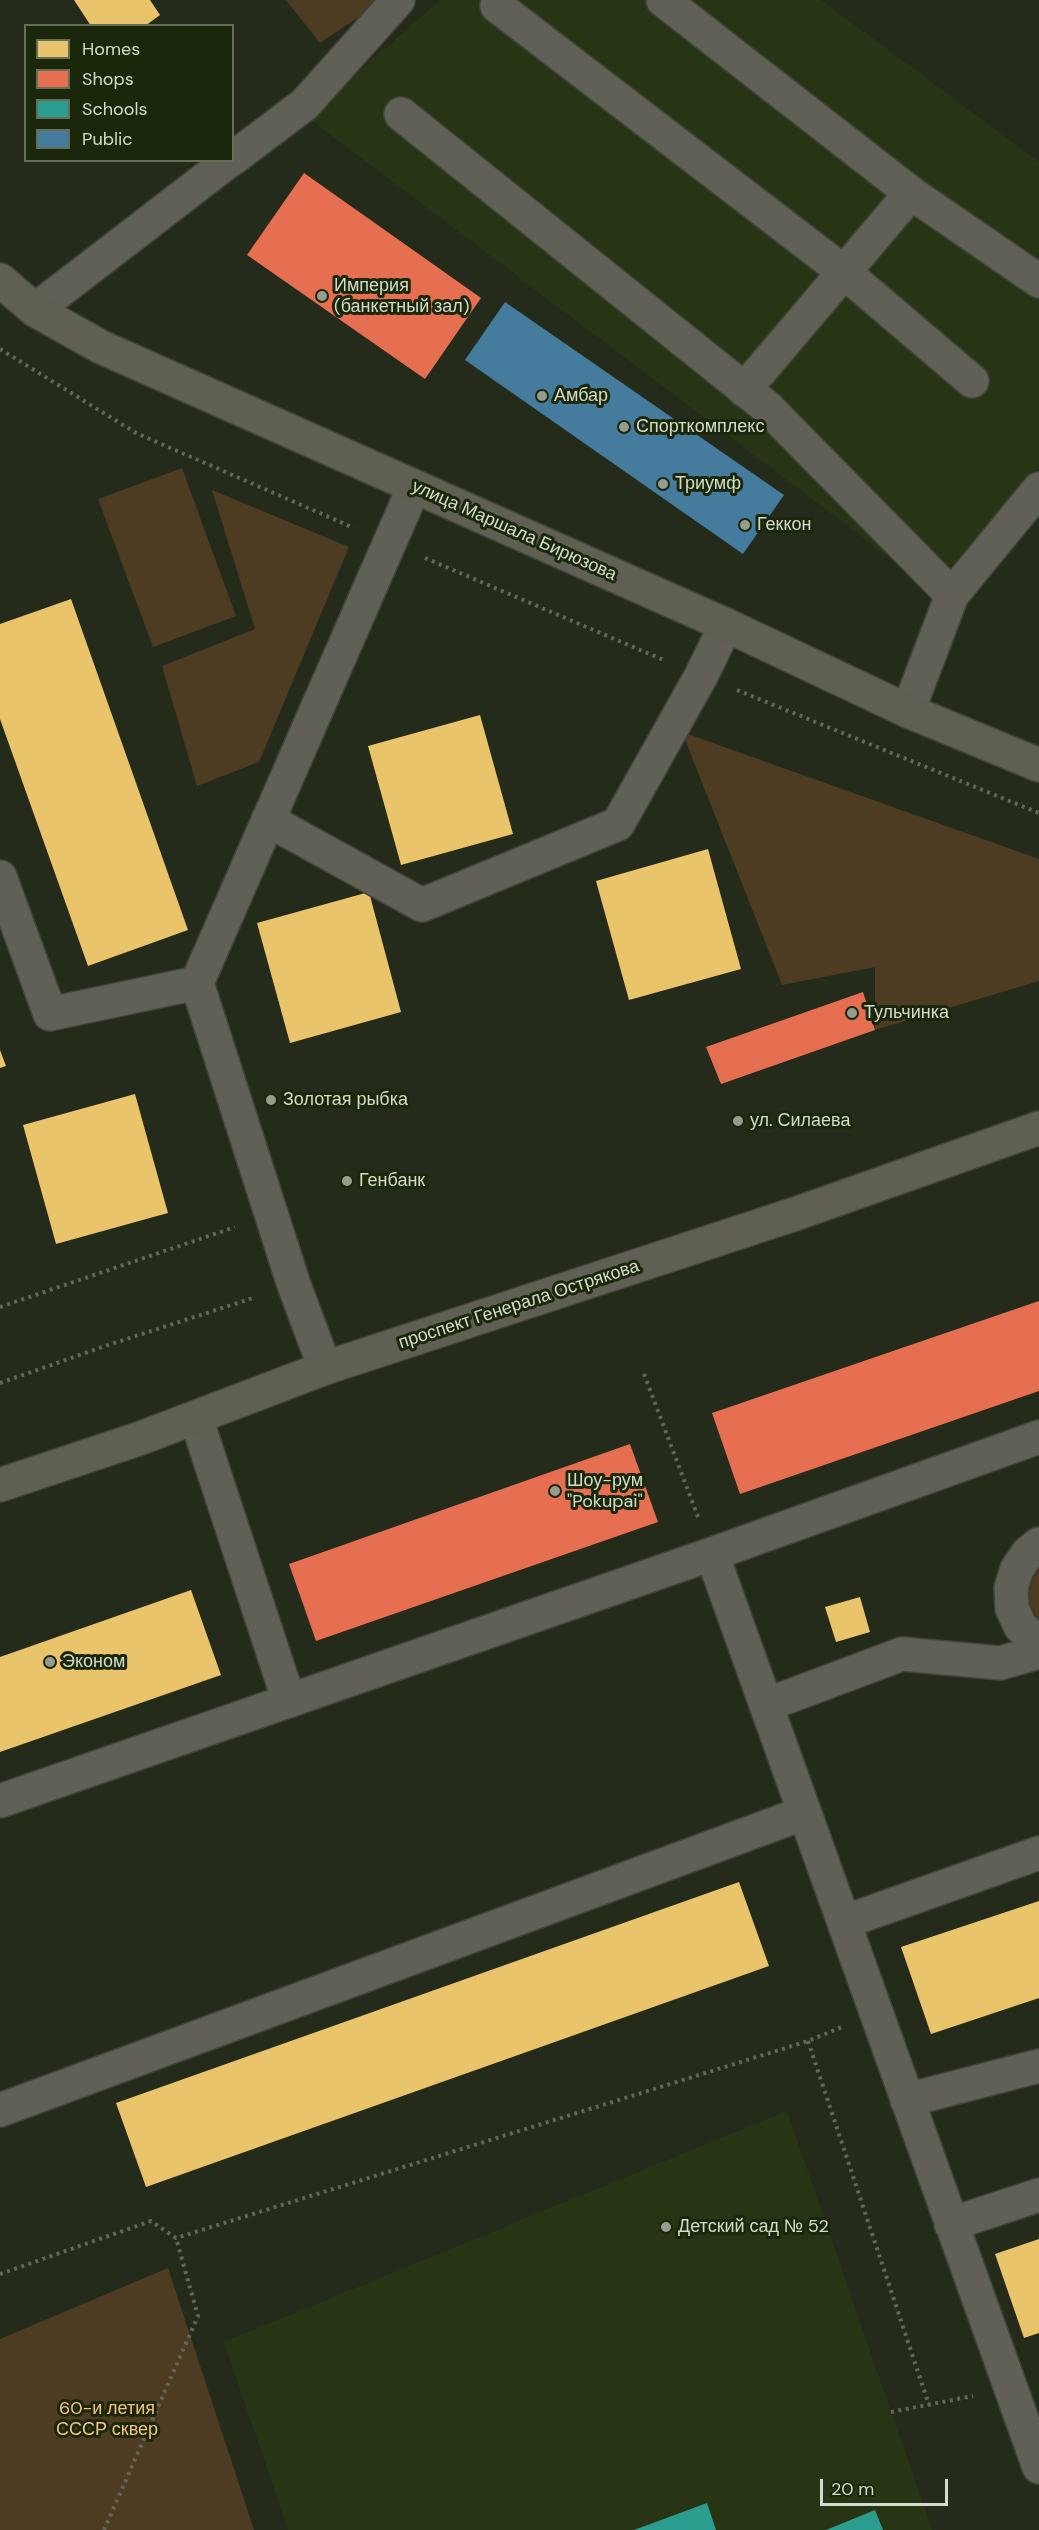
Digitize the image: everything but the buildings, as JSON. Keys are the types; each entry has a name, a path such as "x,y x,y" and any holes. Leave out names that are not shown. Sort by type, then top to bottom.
{"main road":[{"name":"улица Маршала Бирюзова","path":"0,280 35,310 101,347 726,625 909,711 1039,765"},
{"name":"проспект Генерала Острякова","path":"0,1485 196,1418 325,1368 795,1214 1039,1128"}],"lane":[{"path":"234,158 305,104 398,0"},
{"path":"663,0 911,193 1039,281"},
{"path":"497,6 844,272 972,381"},
{"path":"401,114 768,408 952,595"},
{"path":"35,310 228,162"},
{"path":"744,390 911,193"},
{"path":"325,1368 294,1285 196,983 414,487"},
{"path":"909,711 952,595 1039,489"},
{"path":"268,820 422,904 618,824 701,676 726,625"},
{"path":"1,882 50,1014 196,983"},
{"path":"196,1418 289,1701"},
{"path":"0,1801 712,1554 1039,1437"},
{"path":"1039,1544 1028,1553 1017,1569 1011,1588 1012,1608 1020,1626 1033,1641 1039,1644"},
{"path":"712,1554 1039,2467"},
{"path":"766,1705 902,1654 1000,1663 1039,1652"},
{"path":"0,2110 804,1813"},
{"path":"844,1922 1039,1853"},
{"path":"908,2100 1039,2066"},
{"path":"951,2224 1039,2195"}],"path":[{"path":"0,349 136,432 701,676 901,755 1039,813"},
{"path":"0,1307 271,1215"},
{"path":"0,1383 102,1347 294,1285"},
{"path":"644,1374 712,1554"},
{"path":"176,2238 808,2041 877,2014"},
{"path":"808,2041 929,2405"},
{"path":"0,2274 151,2221 176,2238 198,2316 104,2530"},
{"path":"891,2412 1011,2389"}],"shaded area":[{"path":"440,0 821,0 1039,162 1039,467 931,589 307,117"},
{"name":"Детский сад № 52","path":"787,2111 932,2530 288,2530 224,2342"}],"green space":[{"path":"286,0 384,0 320,43"},
{"path":"182,468 236,616 153,647 98,499"},
{"path":"212,490 349,547 259,762 197,786 162,666 255,629"},
{"path":"682,732 1039,859 1039,981 875,1030 875,967 782,985"},
{"path":"1039,1570 1039,1621 1030,1604 1029,1591 1033,1578"},
{"name":"60-и летия СССР сквер","path":"168,2268 254,2530 0,2530 0,2339"}],"place":[{"name":"Империя (банкетный зал)","path":"322,296"},
{"name":"Амбар","path":"542,396"},
{"name":"Спорткомплекс","path":"624,427"},
{"name":"Триумф","path":"663,484"},
{"name":"Геккон","path":"745,525"},
{"name":"Тульчинка","path":"852,1013"},
{"name":"Золотая рыбка","path":"271,1100"},
{"name":"ул. Силаева","path":"738,1121"},
{"name":"Генбанк","path":"347,1181"},
{"name":"Шоу-рум \"Pokupai\"","path":"555,1491"},
{"name":"Эконом","path":"50,1662"},
{"name":"Детский сад № 52","path":"666,2227"}]}
